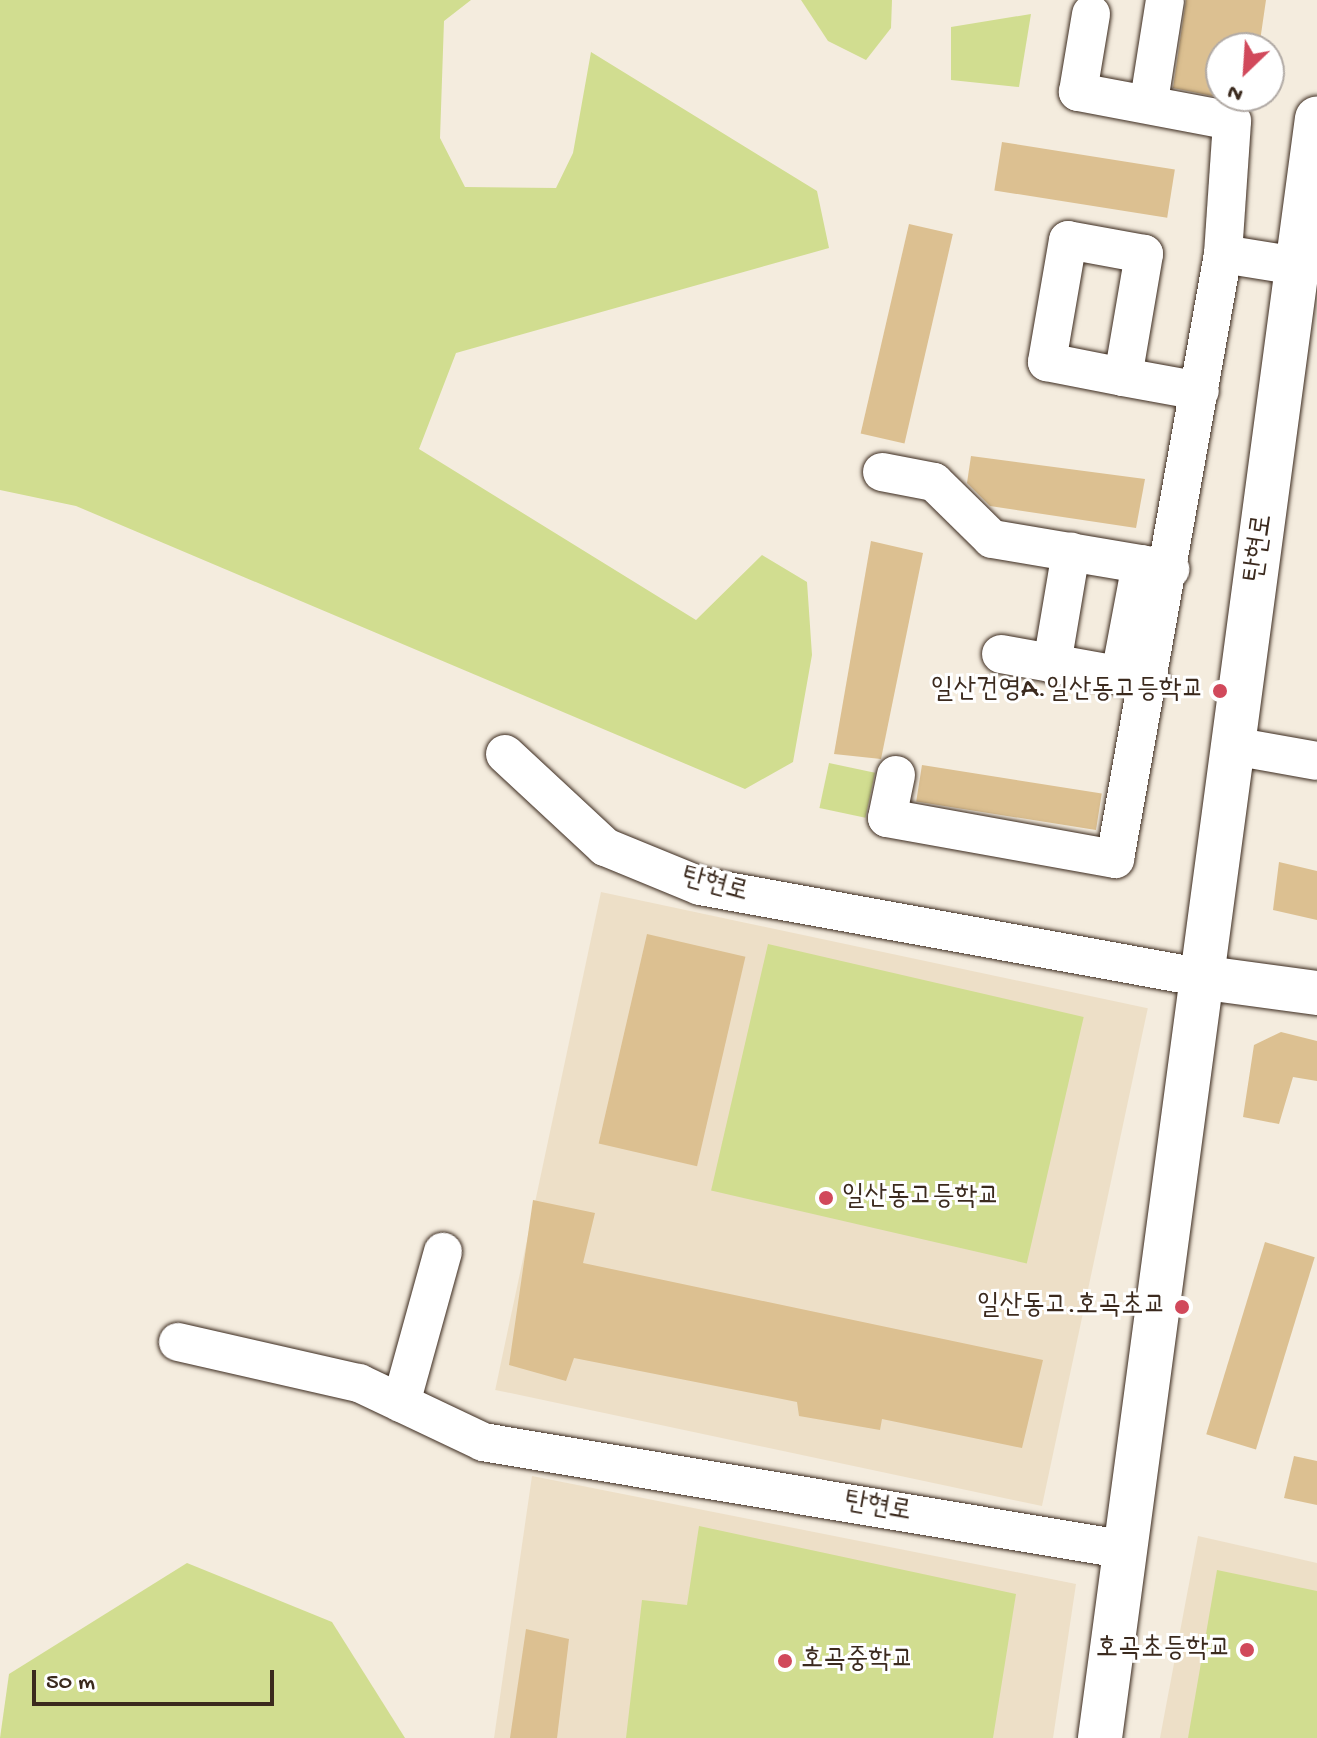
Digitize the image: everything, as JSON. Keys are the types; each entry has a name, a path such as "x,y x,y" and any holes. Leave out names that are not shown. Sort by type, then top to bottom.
{"main road":[{"name":"탄현로","path":"1100,1738 1127,1550 1199,977 1317,118"},
{"name":"탄현로","path":"1199,977 1317,993"}],"street":[{"path":"1149,101 1165,0"},
{"path":"896,775 887,818 1115,859 1135,678 1155,566 1200,391 1223,254 1232,121 1149,101 1078,92 1091,14"},
{"path":"1223,254 1297,266"},
{"path":"1123,377 1200,391"},
{"path":"882,472 934,482 992,539 1155,566"},
{"path":"1052,664 1071,552"},
{"path":"1001,654 1135,678"},
{"path":"1233,746 1317,761"},
{"name":"탄현로","path":"505,754 605,847 700,886 1199,977"},
{"path":"401,1403 443,1252"},
{"name":"탄현로","path":"178,1342 359,1383 483,1442 1127,1550"}],"shaded area":[{"name":"일산동고등학교","path":"601,892 1148,1008 1042,1506 495,1390"},
{"name":"호곡중학교","path":"532,1476 1076,1584 1053,1738 494,1738"},
{"name":"호곡초등학교","path":"1198,1536 1317,1563 1317,1738 1160,1738"}],"green space":[{"path":"0,0 471,0 444,21 440,138 465,187 556,188 573,153 591,52 817,191 829,248 456,353 419,449 696,620 762,555 807,582 812,655 793,762 745,789 76,506 0,490"},
{"path":"801,0 892,0 891,28 866,60 828,41"},
{"path":"1031,14 1019,87 951,80 951,27"},
{"path":"829,763 875,773 865,818 819,808"},
{"path":"768,944 1084,1017 1027,1263 711,1191"},
{"path":"699,1526 1016,1594 993,1738 626,1738 642,1600 687,1605"},
{"path":"187,1563 332,1622 405,1738 0,1738 9,1674"},
{"name":"호곡초등학교","path":"1217,1570 1317,1591 1317,1738 1188,1738"}],"building":[{"path":"1186,0 1266,0 1261,32 1205,32 1205,94 1173,88"},
{"path":"1002,142 1175,169 1167,218 994,190"},
{"path":"909,224 953,234 904,444 861,433"},
{"path":"971,456 1145,479 1136,528 990,506 967,483"},
{"path":"871,541 923,553 881,759 834,754"},
{"path":"922,765 1102,793 1096,830 916,802"},
{"path":"1279,862 1317,871 1317,920 1273,910"},
{"path":"647,934 745,957 697,1166 599,1143"},
{"path":"1281,1032 1317,1041 1317,1081 1293,1077 1279,1124 1243,1117 1254,1045"},
{"path":"533,1200 595,1213 583,1263 1043,1360 1022,1448 882,1419 880,1430 799,1416 797,1402 574,1358 566,1381 509,1365"},
{"path":"1265,1242 1315,1257 1256,1449 1206,1434"},
{"path":"1294,1456 1317,1461 1317,1505 1284,1498"},
{"path":"526,1629 569,1639 557,1738 510,1738"}],"place":[{"name":"일산건영A.일산동고등학교","path":"1220,691"},
{"name":"일산동고등학교","path":"826,1198"},
{"name":"일산동고.호곡초교","path":"1182,1307"},
{"name":"호곡초등학교","path":"1247,1650"},
{"name":"호곡중학교","path":"785,1661"}]}
